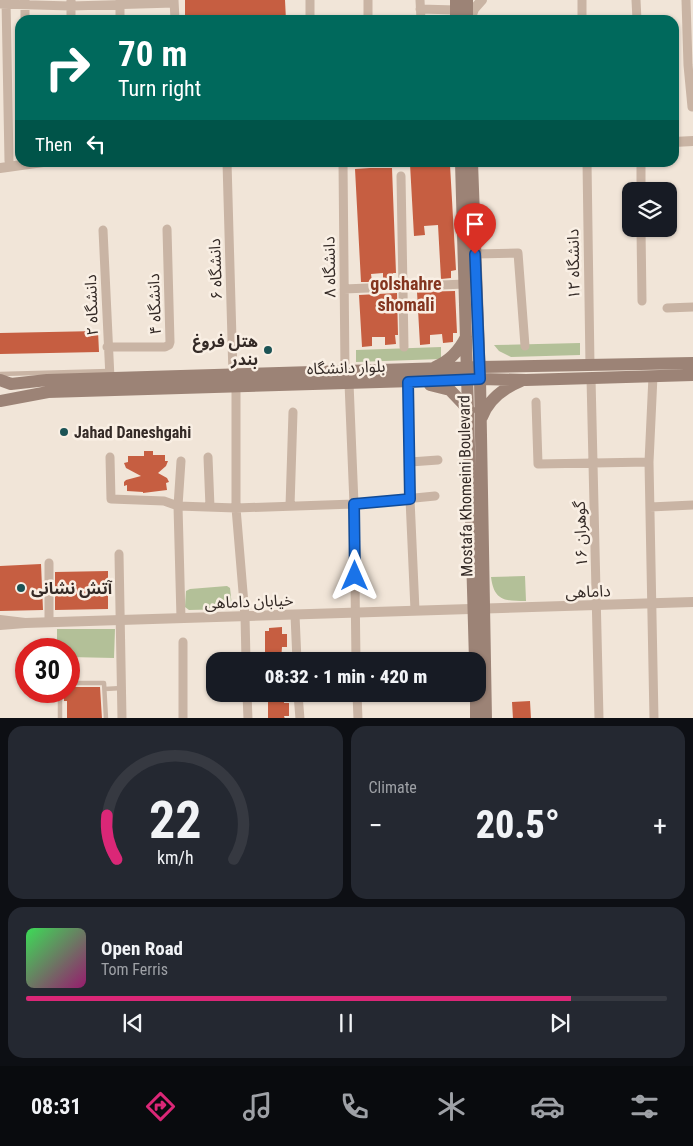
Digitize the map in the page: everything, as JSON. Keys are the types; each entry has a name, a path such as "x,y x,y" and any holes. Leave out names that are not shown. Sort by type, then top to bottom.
{"main road":[{"path":"467,0 468,15"},
{"name":"Mostafa Khomeini Boulevard","path":"467,167 475,254 478,342 469,410 486,718"},
{"name":"Mostafa Khomeini Boulevard","path":"467,167 466,337 474,373 481,422 479,608 476,652"},
{"path":"431,369 452,358 461,348 466,337"},
{"path":"478,342 485,356 492,361 501,365 516,367"},
{"name":"بلوار دانشگاه","path":"347,378 431,369 526,380 693,363"},
{"name":"بلوار دانشگاه","path":"0,401 48,392 234,381 347,378 412,381 516,367 653,376 693,375"},
{"name":"بلوار دانشگاه","path":"4,383 110,375 234,381"},
{"path":"481,422 489,403 495,397 514,384 526,380"},
{"path":"412,381 450,390 469,410"},
{"path":"476,702 476,718"}],"street":[{"path":"310,0 310,15"},
{"path":"368,0 368,15"},
{"path":"471,15 482,0"},
{"path":"582,0 582,15"},
{"path":"636,0 637,15"},
{"path":"686,0 692,107"},
{"path":"120,2 120,15"},
{"path":"4,161 6,61 4,3 174,2 174,15"},
{"path":"420,5 456,10"},
{"path":"679,142 693,141"},
{"path":"0,168 15,166"},
{"name":"دانشگاه ۶","path":"227,167 236,508 245,616 246,652"},
{"name":"دانشگاه ۸","path":"343,167 344,289 354,504 356,652"},
{"name":"دانشگاه ۱۲","path":"587,167 593,462"},
{"path":"641,167 641,182"},
{"path":"401,176 404,347"},
{"name":"دانشگاه ۴","path":"107,347 165,347 169,345 167,229"},
{"name":"دانشگاه ۲","path":"103,230 107,347 110,375"},
{"path":"642,237 642,301"},
{"path":"475,254 518,253 525,346"},
{"path":"344,289 465,284"},
{"path":"667,308 693,307"},
{"path":"653,376 649,462 654,718"},
{"path":"412,381 410,499 415,610"},
{"path":"536,402 538,464 649,462"},
{"path":"290,506 293,412"},
{"path":"110,457 111,499 164,501 178,506 236,508 354,504 435,496"},
{"path":"208,457 210,507"},
{"path":"410,462 438,460"},
{"path":"181,461 178,506 181,618"},
{"name":"گوهران ۱۶","path":"593,462 599,718"},
{"path":"650,507 693,505"},
{"path":"119,554 122,718"},
{"path":"49,563 49,622"},
{"name":"داماهی","path":"479,608 693,602"},
{"name":"خیابان داماهی","path":"0,625 479,608"},
{"path":"295,615 297,652"},
{"name":"خیابان داماهی","path":"0,620 25,623"},
{"path":"182,642 183,718"},
{"path":"247,702 248,718"},
{"path":"299,702 300,718"},
{"path":"357,702 358,718"}],"lane":[{"path":"0,374 110,375"},
{"path":"80,683 104,682 106,718"},
{"path":"105,689 122,688"},
{"path":"60,703 60,718"}],"green space":[{"path":"580,343 580,355 511,357 499,351 494,345"},
{"path":"441,347 441,359 356,362 356,350"},
{"path":"525,576 526,601 512,601 502,598 495,591 491,577"},
{"path":"227,586 230,588 232,606 230,609 189,610 185,607 186,591 190,589"},
{"path":"57,629 115,629 114,658 80,657 80,638 57,638"}],"building":[{"path":"185,0 285,0 286,15 185,15"},
{"path":"410,167 450,167 456,270 451,271 451,278 441,279 438,225 424,226 425,235 414,236"},
{"path":"392,168 396,273 393,273 394,281 383,281 383,273 371,274 372,282 361,282 355,169"},
{"path":"455,291 457,333 453,333 453,342 443,343 442,334 430,335 430,344 420,345 417,292"},
{"path":"397,293 398,335 395,335 396,344 385,345 385,337 372,337 372,346 362,347 359,295"},
{"path":"98,331 99,352 0,354 0,333"},
{"path":"144,451 153,451 153,455 165,455 165,461 168,461 166,466 158,473 167,478 169,482 166,483 167,490 143,493 127,491 127,485 124,486 126,480 141,476 126,468 124,463 128,462 128,456 144,456"},
{"name":"آتش نشانی","path":"41,564 43,610 0,611 0,566"},
{"path":"108,571 108,609 55,610 55,572"},
{"path":"282,627 282,634 287,634 287,647 282,647 282,652 265,652 265,631 269,631 269,628"},
{"path":"80,687 100,687 102,718 67,718 67,703 80,703"},
{"path":"530,701 531,718 513,718 512,702"},
{"path":"268,702 289,703 289,716 284,716 285,718 268,718"}],"place":[{"name":"هتل فروغ بندر","path":"268,350"},
{"name":"Jahad Daneshgahi","path":"64,432"},
{"name":"آتش نشانی","path":"21,588"}],"district":[{"name":"golshahre shomali","path":"406,294"}],"route":[{"path":"355,576 354,504 410,499 408,382 480,379 475,254"}]}
